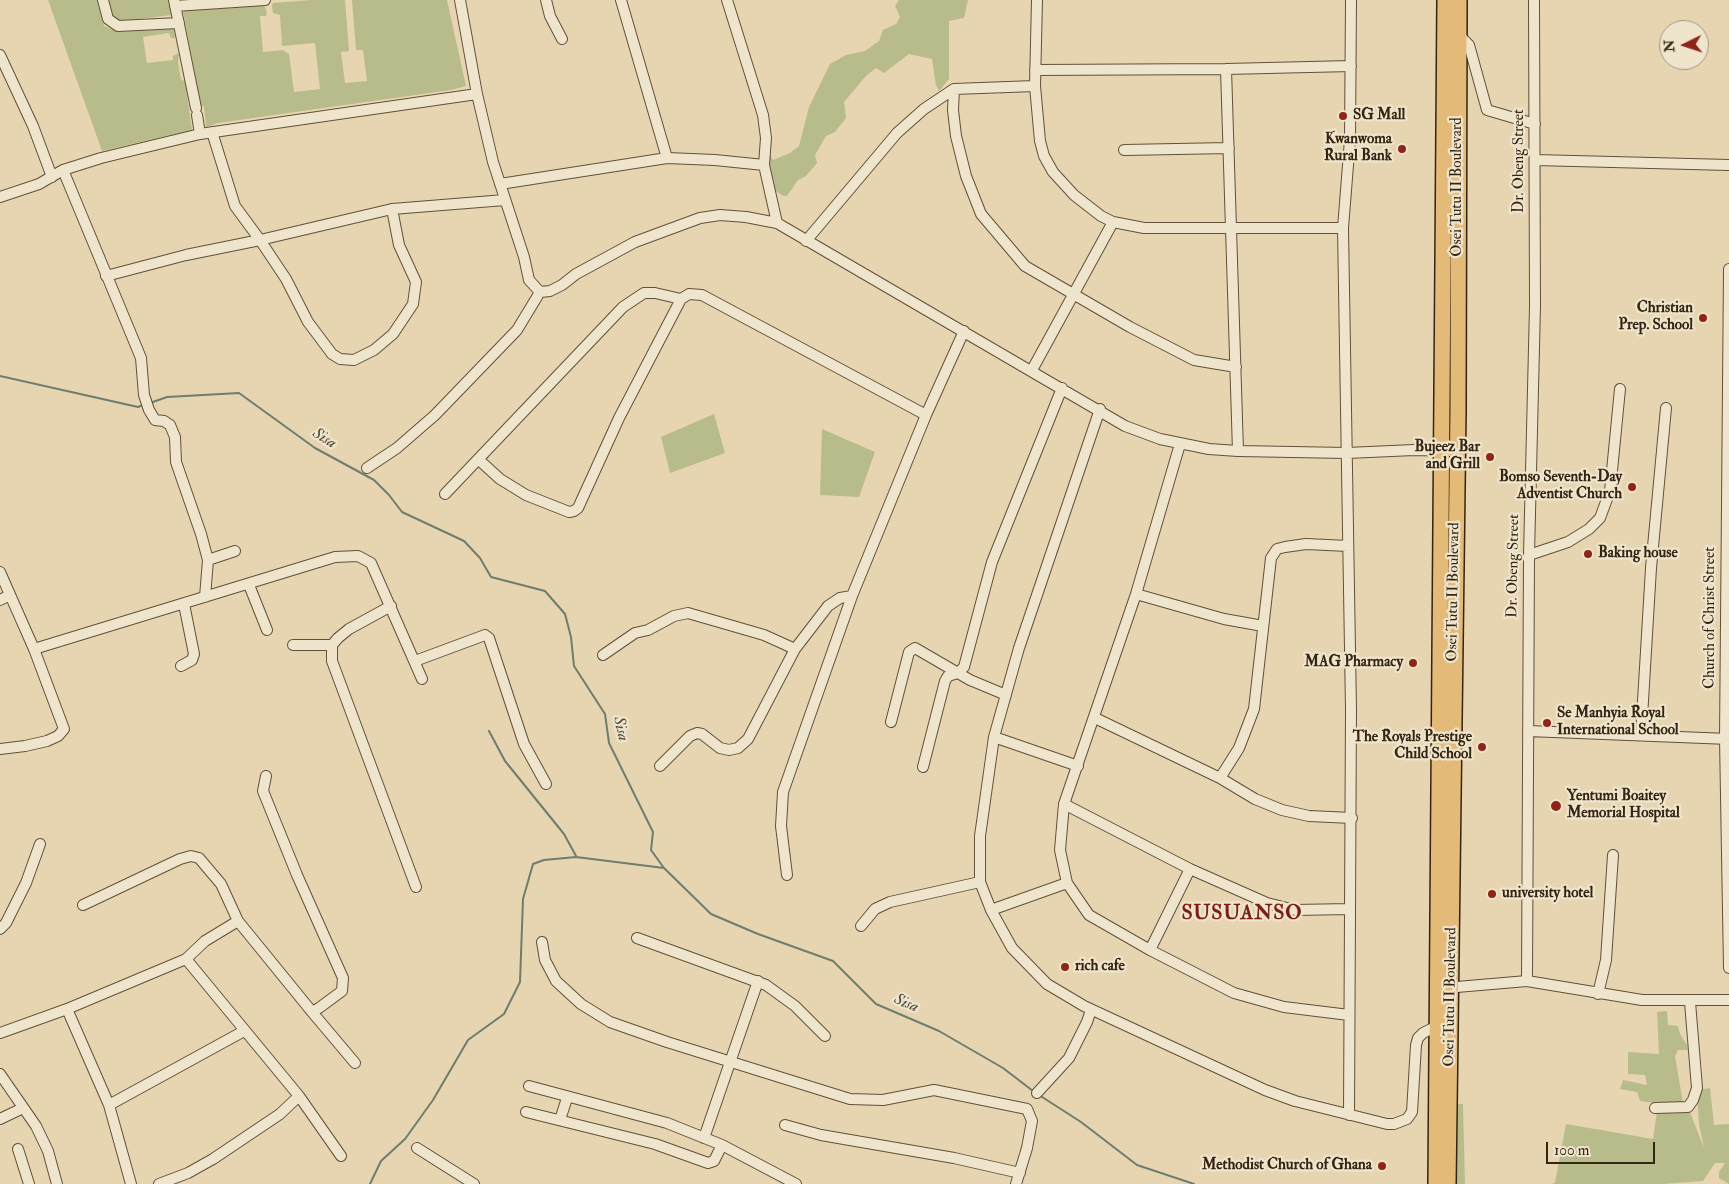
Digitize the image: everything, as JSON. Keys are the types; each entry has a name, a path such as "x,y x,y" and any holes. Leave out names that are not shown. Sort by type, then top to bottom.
{"highway":[{"name":"Osei Tutu II Boulevard","path":"1445,0 1449,451"},
{"name":"Osei Tutu II Boulevard","path":"1448,1184 1444,988 1449,451 1459,0"},
{"name":"Osei Tutu II Boulevard","path":"1436,1184 1437,1026 1444,988"}],"street":[{"path":"103,0 108,19 118,26 179,23"},
{"path":"200,134 175,3 265,0"},
{"path":"460,0 477,94 500,184 524,257 529,280 540,292"},
{"path":"546,0 550,16 562,39"},
{"path":"621,0 666,158"},
{"path":"727,0 763,115 766,138 764,165 777,224"},
{"path":"1037,0 1034,86 1040,141 1044,156 1053,172 1074,196 1101,216 1113,222 1144,228 1343,228"},
{"path":"1350,1115 1349,909 1352,818 1343,228 1350,140 1351,0"},
{"name":"Dr. Obeng Street","path":"1527,981 1529,555 1535,306 1534,0"},
{"path":"1458,34 1470,45 1487,110 1534,124"},
{"path":"0,55 33,126 52,176"},
{"path":"1035,70 1351,66"},
{"path":"1226,69 1233,229 1238,451"},
{"path":"806,241 897,133 924,110 954,89 1034,86"},
{"path":"954,89 953,110 956,136 966,176 981,214 1025,266 1073,295 1194,360 1236,367"},
{"path":"0,197 39,184 63,170 101,158 200,134 477,94"},
{"path":"212,132 235,206 286,279 308,322 332,354 340,359 354,360 374,350 393,334 413,304 416,282 399,245 392,209"},
{"path":"1124,150 1229,148"},
{"path":"500,184 666,158 764,165"},
{"path":"1535,160 1729,166"},
{"path":"63,170 141,358 144,395 149,410 155,420 164,421 170,425 175,437 176,462 208,560 205,597"},
{"path":"106,276 186,255 392,209 505,200"},
{"path":"540,292 550,291 562,285 576,274 636,242 700,218 720,215 777,224 1100,409 1125,426 1160,440 1238,451 1347,453 1449,451"},
{"path":"1032,370 1113,222"},
{"name":"Church of Christ Street","path":"1729,268 1727,739 1729,968"},
{"path":"367,468 397,448 436,415 517,330 540,292"},
{"path":"444,494 623,306 634,297 644,293 655,293 681,299"},
{"path":"478,459 500,480 526,495 568,512 578,508 619,418 681,299 689,294 702,295 926,415"},
{"path":"787,876 781,826 783,792 852,596 926,415 964,331"},
{"path":"923,767 945,681 948,676 958,674 964,667 972,643 992,562 1062,388"},
{"path":"1529,555 1568,542 1589,529 1600,518 1610,491 1620,389"},
{"path":"1641,734 1651,568 1666,408"},
{"path":"1100,409 1019,648 994,738 980,836 980,882 991,910 1012,948 1047,984 1090,1010 1265,1090 1295,1101 1387,1124 1394,1124 1408,1119 1412,1112 1414,1095 1416,1046 1423,1033 1437,1026"},
{"path":"1180,444 1136,594 1064,804 1060,850 1067,883 1089,915 1150,950 1234,993 1284,1007 1349,1015"},
{"path":"1220,778 1239,748 1254,709 1271,558 1276,549 1306,544 1348,546"},
{"path":"208,560 235,551"},
{"path":"34,649 249,585 335,557 358,556 371,563 422,679"},
{"path":"0,572 34,649 64,729 58,736 47,741 0,749"},
{"path":"249,585 267,630"},
{"path":"1136,594 1224,619 1263,626"},
{"path":"0,600 10,595"},
{"path":"660,766 690,736 697,733 702,734 720,748 729,750 738,748 748,739 795,649 828,606 840,598 852,596"},
{"path":"181,666 192,660 194,654 184,604"},
{"path":"293,646 332,645 349,629 391,606"},
{"path":"603,654 635,633 648,630 674,616 688,613 764,635 795,649"},
{"path":"415,661 485,634 489,638 524,744 546,784"},
{"path":"332,645 332,661 416,888"},
{"path":"891,722 898,691 912,649 919,649 958,674 1006,695"},
{"path":"1095,718 1282,810 1309,816 1352,818"},
{"path":"1528,731 1641,734 1727,739"},
{"path":"994,738 1078,766"},
{"path":"266,776 263,791 297,875 343,978 342,991 312,1012"},
{"path":"1064,804 1190,869 1267,904 1295,910 1349,909"},
{"path":"0,929 6,923 26,883 40,844"},
{"path":"1598,994 1606,960 1613,855"},
{"path":"83,905 190,856 199,858 221,884 238,921 355,1063"},
{"path":"1150,950 1190,869"},
{"path":"861,926 875,909 890,902 980,882"},
{"path":"991,910 1067,883"},
{"path":"0,1033 67,1008 186,959 205,941 238,921"},
{"path":"637,938 758,981 781,994 825,1036"},
{"path":"542,942 545,960 556,981 582,1004 603,1018 667,1042 850,1099 883,1100 934,1090 1027,1109 1032,1121 1016,1184"},
{"path":"186,959 298,1096 341,1156"},
{"path":"704,1138 732,1062 758,981"},
{"path":"1444,988 1527,981 1642,1000 1690,1002 1729,1000"},
{"path":"1655,1108 1688,1107 1693,1100 1697,1088 1690,1002"},
{"path":"67,1008 109,1105 131,1184"},
{"path":"1037,1093 1069,1058 1087,1022 1090,1010"},
{"path":"109,1105 244,1031"},
{"path":"0,1074 36,1126 48,1150 57,1184"},
{"path":"529,1086 667,1124 722,1145 782,1181 796,1184"},
{"path":"159,1184 188,1173 213,1160 280,1114 298,1096"},
{"path":"560,1120 567,1098"},
{"path":"0,1120 23,1108"},
{"path":"526,1112 655,1144 708,1163 714,1162 722,1145"},
{"path":"785,1126 821,1135 954,1158 1020,1173"},
{"path":"417,1148 474,1184"},
{"path":"18,1149 30,1184"}],"green space":[{"path":"48,0 97,0 104,26 118,32 168,28 174,31 175,38 171,38 169,33 143,37 147,63 173,60 173,56 179,53 178,62 181,80 185,81 192,130 102,151"},
{"path":"105,0 168,0 172,15 115,22"},
{"path":"345,0 349,51 341,52 345,83 367,81 363,50 356,50 352,0 447,0 466,86 451,90 218,123 206,127 204,106 201,106 183,12 186,10 264,5 267,12 266,16 260,16 263,52 283,50 289,54 294,92 320,89 315,43 282,46 280,15 273,13 272,6 273,3"},
{"path":"899,0 968,0 964,18 949,21 949,79 939,91 936,85 932,59 909,54 884,73 876,68 866,76 844,102 846,118 835,132 826,136 815,155 817,163 806,176 798,180 787,196 783,196 772,188 767,150 773,160 790,153 799,146 809,107 830,64 846,55 865,51 879,41 883,30 896,24 900,17 895,6"},
{"path":"714,414 725,453 670,473 661,437"},
{"path":"822,429 875,452 859,497 820,495"},
{"path":"1667,1011 1668,1025 1678,1026 1688,1050 1678,1050 1675,1056 1683,1103 1668,1105 1640,1101 1637,1092 1620,1089 1623,1080 1647,1085 1645,1075 1628,1074 1628,1052 1659,1054 1657,1012"},
{"path":"1710,1088 1714,1125 1729,1124 1729,1184 1719,1178 1719,1172 1725,1163 1715,1163 1703,1181 1663,1184 1551,1184 1555,1183 1566,1124 1653,1139 1657,1111 1690,1112 1704,1148 1699,1124 1697,1090"},
{"path":"1456,1104 1463,1104 1465,1184 1456,1184"}],"waterway":[{"name":"Sisa","path":"0,376 138,407 143,405"},
{"name":"Sisa","path":"150,403 167,397 239,393 315,448 374,480 402,512 464,541 480,558 491,577 545,591 565,614 571,637 574,666 605,714 609,743 653,832 651,850 664,868 711,914 758,934 833,961 876,1004 939,1031 1003,1068 1033,1091"},
{"path":"489,731 505,761 564,834 576,856"},
{"path":"370,1184 381,1161 405,1139 433,1100 468,1040 504,1014 520,982 523,899 533,864 544,860 576,857 664,868"},
{"name":"Sisa","path":"1039,1095 1081,1122 1137,1165 1194,1184"}],"place":[{"name":"SG Mall","path":"1343,116"},
{"name":"Kwanwoma Rural Bank","path":"1402,149"},
{"name":"Christian Prep. School","path":"1703,318"},
{"name":"Bujeez Bar and Grill","path":"1490,457"},
{"name":"Bomso Seventh-Day Adventist Church","path":"1632,487"},
{"name":"Baking house","path":"1588,554"},
{"name":"MAG Pharmacy","path":"1413,663"},
{"name":"Se Manhyia Royal International School","path":"1547,723"},
{"name":"The Royals Prestige Child School","path":"1482,747"},
{"name":"Yentumi Boaitey Memorial Hospital","path":"1556,806"},
{"name":"university hotel","path":"1492,894"},
{"name":"rich cafe","path":"1065,967"},
{"name":"Methodist Church of Ghana","path":"1382,1166"}],"district":[{"name":"SUSUANSO","path":"1242,915"}]}
